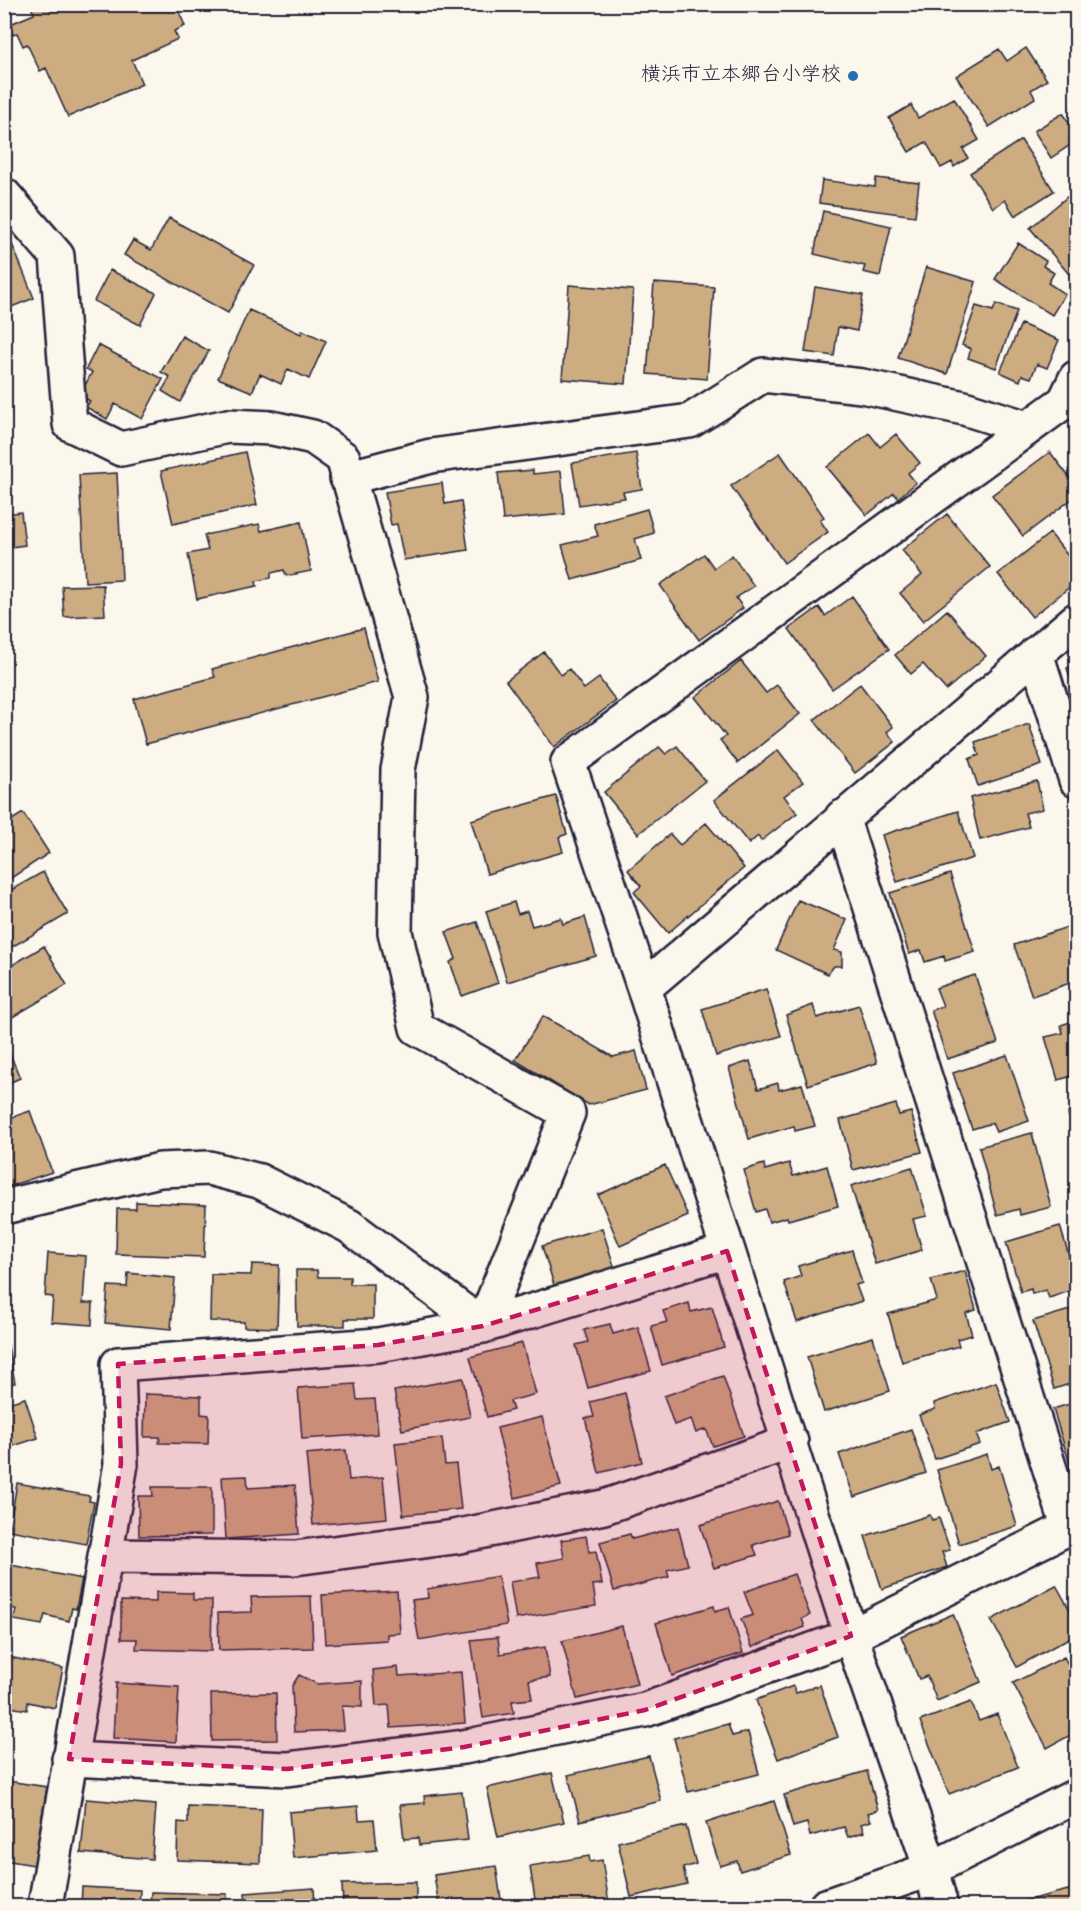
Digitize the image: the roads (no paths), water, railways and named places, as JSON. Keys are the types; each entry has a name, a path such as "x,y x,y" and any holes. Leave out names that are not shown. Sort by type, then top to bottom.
{"street":[{"path":"4,195 57,256 70,424 121,449 228,426 272,428 313,437 343,458 412,697 398,770 395,932 417,1028 568,1113 483,1326"},
{"path":"347,478 431,456 690,421 762,375 862,386 963,408 1026,428"},
{"path":"941,1906 931,1869 851,1635 644,988 568,762 1065,401 1077,378"},
{"path":"644,988 842,817 1077,620"},
{"path":"1036,653 1077,780"},
{"path":"69,1759 287,1769 464,1747 645,1710 851,1635 1073,1527 842,817"},
{"path":"4,1207 160,1170 209,1168 259,1181 349,1226 483,1326"},
{"path":"45,1906 121,1464 118,1364 378,1345 483,1326 727,1251"},
{"path":"105,1556 295,1558 454,1537 604,1507 791,1442"},
{"path":"826,1906 931,1869 1077,1796"}],"place":[{"name":"横浜市立本郷台小学校","path":"853,76"}]}
